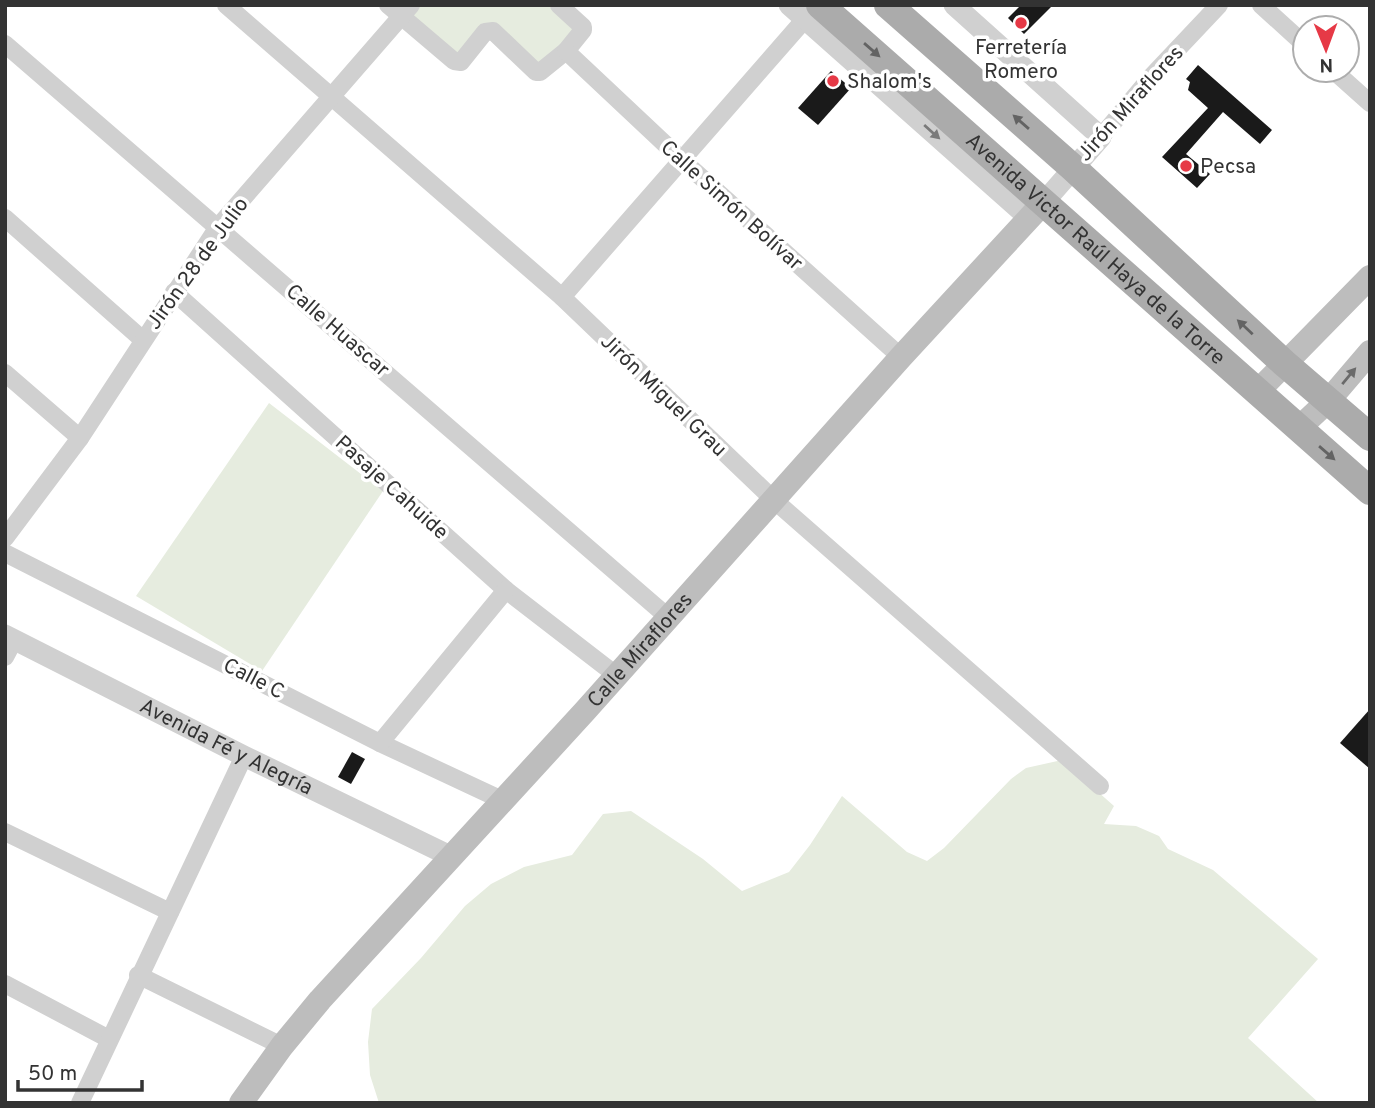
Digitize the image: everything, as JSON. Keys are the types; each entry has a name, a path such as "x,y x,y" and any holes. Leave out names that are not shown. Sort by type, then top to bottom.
{"main road":[{"name":"Avenida Victor Raúl Haya de la Torre","path":"888,5 1072,167 1284,363 1370,437"},
{"name":"Avenida Victor Raúl Haya de la Torre","path":"805,10 1036,210 1258,391 1370,491"},
{"name":"Calle Miraflores","path":"241,1103 282,1046 320,1000 450,856 504,801 1036,210"},
{"path":"1258,391 1370,277"},
{"path":"1298,429 1329,400 1370,352"}],"street":[{"name":"Jirón Miguel Grau","path":"226,5 562,296 775,501 1100,786"},
{"path":"400,9 454,61 461,62 485,32 489,31 536,72 544,71 582,34 583,27 559,5"},
{"path":"954,5 1101,137"},
{"name":"Jirón Miraflores","path":"1036,210 1152,76 1219,5"},
{"path":"1261,5 1291,32"},
{"name":"Jirón 28 de Julio","path":"6,540 80,438 218,227 400,9"},
{"path":"562,296 682,160 805,10"},
{"name":"Calle Huascar","path":"5,44 669,618"},
{"name":"Calle Simón Bolívar","path":"566,51 682,160 901,357"},
{"path":"1349,84 1370,103"},
{"path":"5,219 143,340"},
{"name":"Pasaje Cahuide","path":"174,292 506,590 616,675"},
{"path":"5,373 80,438"},
{"name":"Calle C","path":"6,540 380,743 504,801"},
{"path":"380,743 506,590"},
{"name":"Avenida Fé y Alegría","path":"8,644 450,856"},
{"path":"79,1103 244,756"},
{"path":"5,832 170,912"},
{"path":"138,975 282,1046"},
{"path":"5,984 109,1039"}],"shaded area":[{"path":"397,5 549,5 577,30 542,68 490,24 457,56"},
{"path":"269,403 383,491 262,671 136,596"},
{"path":"1062,760 1114,806 1104,824 1136,826 1159,836 1168,849 1213,870 1318,959 1248,1038 1319,1103 379,1103 370,1075 368,1042 372,1009 421,958 465,906 491,884 524,867 572,855 603,814 631,811 703,859 742,891 789,872 842,796 907,852 927,861 944,848 1011,779 1026,768"}],"building":[{"path":"1021,5 1053,5 1024,34 1008,18"},
{"path":"1198,65 1272,130 1260,144 1223,112 1186,154 1210,174 1197,188 1162,157 1208,108 1188,90 1190,82 1186,79"},
{"path":"831,71 851,88 818,125 798,108"},
{"path":"1370,709 1370,769 1340,743"},
{"path":"352,752 365,759 351,784 338,777"}],"place":[{"name":"Ferretería Romero","path":"1021,23"},
{"name":"Shalom's","path":"833,81"},
{"name":"Pecsa","path":"1186,166"}]}
